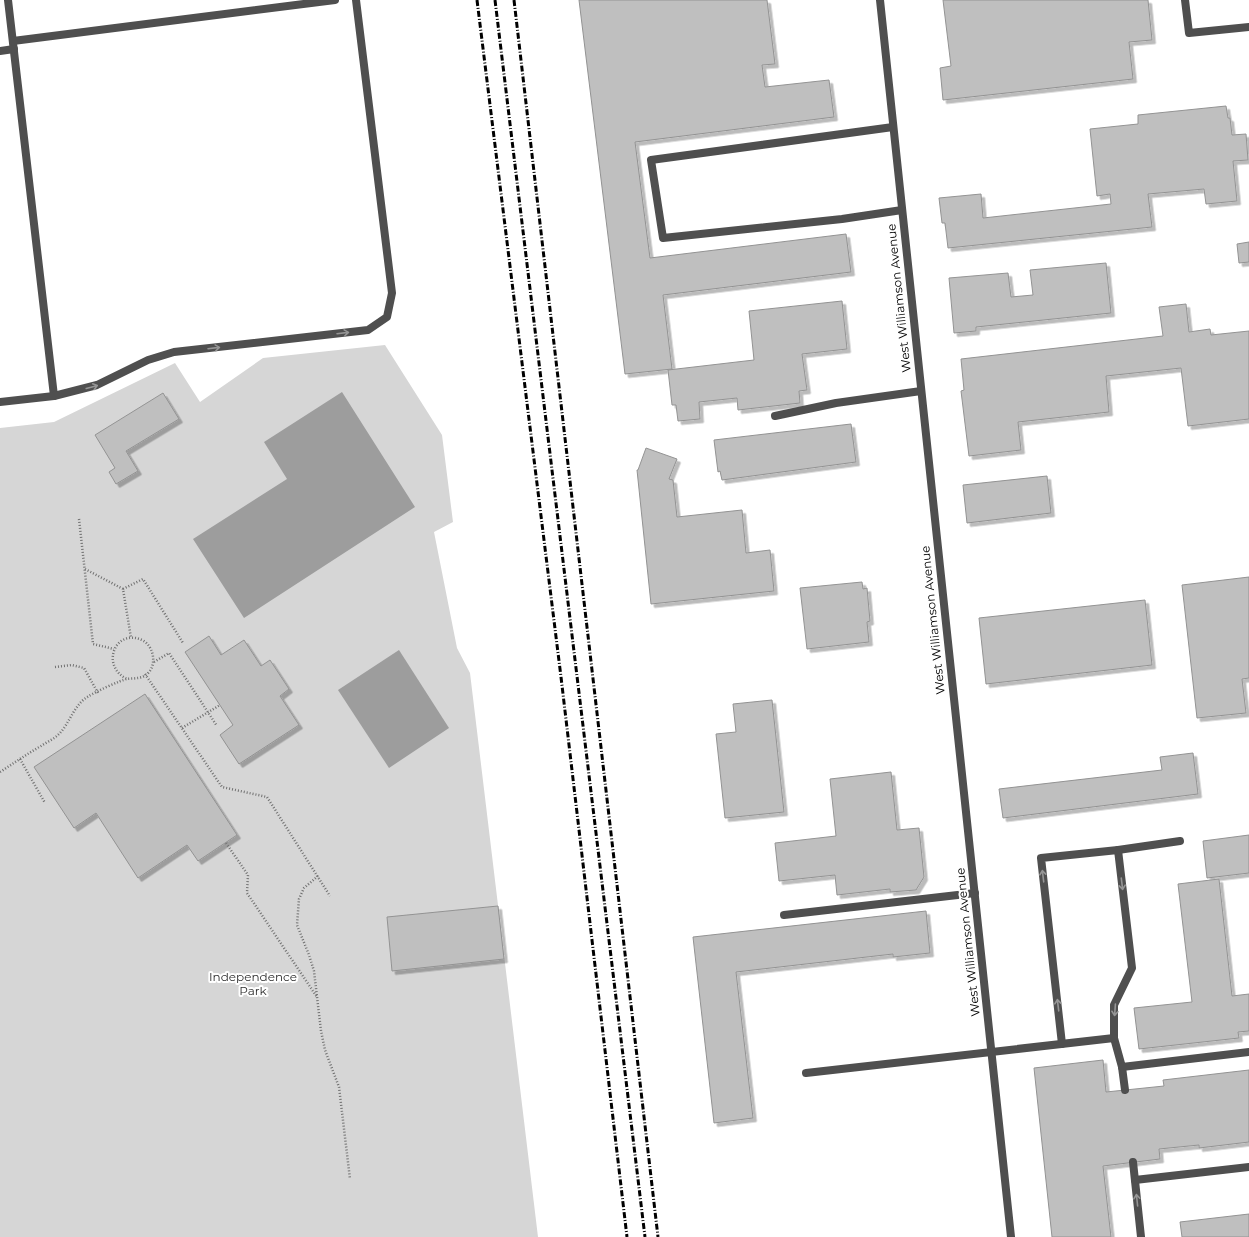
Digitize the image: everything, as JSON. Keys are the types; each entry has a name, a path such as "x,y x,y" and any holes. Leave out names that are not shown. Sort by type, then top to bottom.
{"street":[{"path":"8,0 54,396"},
{"path":"0,51 13,45 335,0"},
{"path":"0,402 54,396 98,385 148,360 174,352 368,330 387,317 392,293 356,0"},
{"name":"West Williamson Avenue","path":"880,0 1011,1237"},
{"path":"1184,0 1189,33 1249,28"},
{"path":"893,127 651,160 663,238 842,219 902,210"},
{"path":"774,416 828,404 921,391"},
{"path":"1062,1044 1041,858 1118,850 1180,841"},
{"path":"1118,850 1132,968 1114,1005 1114,1038 1122,1067 1125,1090"},
{"path":"784,915 975,893"},
{"path":"806,1073 1114,1038"},
{"path":"1122,1067 1249,1052"},
{"path":"1133,1162 1141,1237"},
{"path":"1135,1180 1249,1167"}],"path":[{"path":"79,519 93,644 114,649"},
{"path":"85,569 123,589"},
{"path":"123,589 143,579 183,643"},
{"path":"123,589 131,638"},
{"path":"154,662 152,650 143,641 131,638 121,641 114,649 112,661 119,675 135,680 149,672 154,662 170,653 217,726"},
{"path":"55,667 72,665 84,668 98,692"},
{"path":"146,674 222,787 267,797 330,896"},
{"path":"0,772 59,734 80,704 88,696 128,679"},
{"path":"182,728 220,705"},
{"path":"20,759 45,803"},
{"path":"226,843 248,875 247,893 317,998"},
{"path":"318,876 304,888 299,899 296,916 297,925 314,971 321,1031 325,1050 339,1087 350,1179"}],"green space":[{"name":"Independence Park","path":"385,345 442,435 453,522 434,532 457,648 470,673 538,1237 0,1237 0,428 54,422 175,363 200,402 263,358"}],"shaded area":[{"path":"342,392 415,507 244,618 193,539 287,479 264,442"},
{"path":"399,650 449,728 389,768 338,690"}],"building":[{"path":"579,0 767,0 775,64 762,65 765,87 829,80 834,117 635,142 650,258 846,234 851,272 663,295 672,369 625,374"},
{"path":"943,0 1148,0 1152,40 1129,42 1133,79 943,100 940,68 951,66"},
{"path":"1226,106 1228,118 1230,118 1232,135 1246,134 1248,160 1233,161 1237,201 1206,204 1204,189 1148,194 1152,227 948,248 945,223 942,223 939,198 981,194 983,218 1111,204 1110,194 1097,196 1090,129 1138,124 1138,115"},
{"path":"1249,242 1249,262 1239,263 1237,244"},
{"path":"1106,263 1111,313 976,327 976,331 954,333 949,278 1008,273 1011,297 1033,295 1030,270"},
{"path":"842,301 847,349 802,354 807,390 799,391 800,403 738,410 737,398 699,402 700,419 678,421 676,405 672,405 668,370 754,360 749,311"},
{"path":"1186,304 1189,332 1210,329 1211,335 1249,331 1249,419 1188,426 1181,368 1106,376 1109,412 1018,422 1021,450 969,456 961,391 964,390 961,359 1163,336 1159,307"},
{"path":"163,393 179,419 126,451 138,471 116,484 109,472 115,468 95,435"},
{"path":"851,424 856,462 722,480 720,471 718,472 714,440"},
{"path":"646,448 677,459 669,479 673,480 677,517 742,510 746,553 770,550 774,591 651,604 637,470"},
{"path":"1047,476 1051,513 967,523 963,485"},
{"path":"1249,577 1249,678 1242,679 1246,713 1197,718 1182,585"},
{"path":"862,582 863,589 867,588 870,621 867,622 869,642 807,649 800,588"},
{"path":"1145,600 1152,665 986,684 979,618"},
{"path":"209,636 221,655 244,640 261,666 270,660 289,689 280,696 299,725 239,764 220,735 233,725 185,652"},
{"path":"145,694 237,835 198,861 187,845 138,878 96,813 74,828 34,767"},
{"path":"772,700 784,812 725,818 716,734 736,732 733,704"},
{"path":"1193,753 1198,794 1003,818 999,789 1162,770 1160,757"},
{"path":"891,772 897,830 919,828 924,877 916,890 890,892 890,889 837,895 835,875 779,881 775,843 836,836 830,779"},
{"path":"1249,835 1249,873 1207,878 1203,841"},
{"path":"1219,879 1232,996 1249,994 1249,1031 1238,1032 1239,1038 1139,1049 1134,1008 1192,1002 1178,884"},
{"path":"498,906 504,959 392,971 387,917"},
{"path":"926,911 930,953 893,957 893,954 736,972 753,1118 714,1123 693,937"},
{"path":"1103,1060 1106,1092 1164,1086 1163,1080 1249,1070 1249,1142 1199,1148 1199,1145 1159,1149 1160,1159 1103,1166 1111,1237 1052,1237 1034,1068"},
{"path":"1249,1214 1249,1237 1182,1237 1180,1222"}],"railway":[{"path":"477,0 561,677 627,1237"},
{"path":"495,0 645,1237"},
{"path":"514,0 658,1237"}]}
